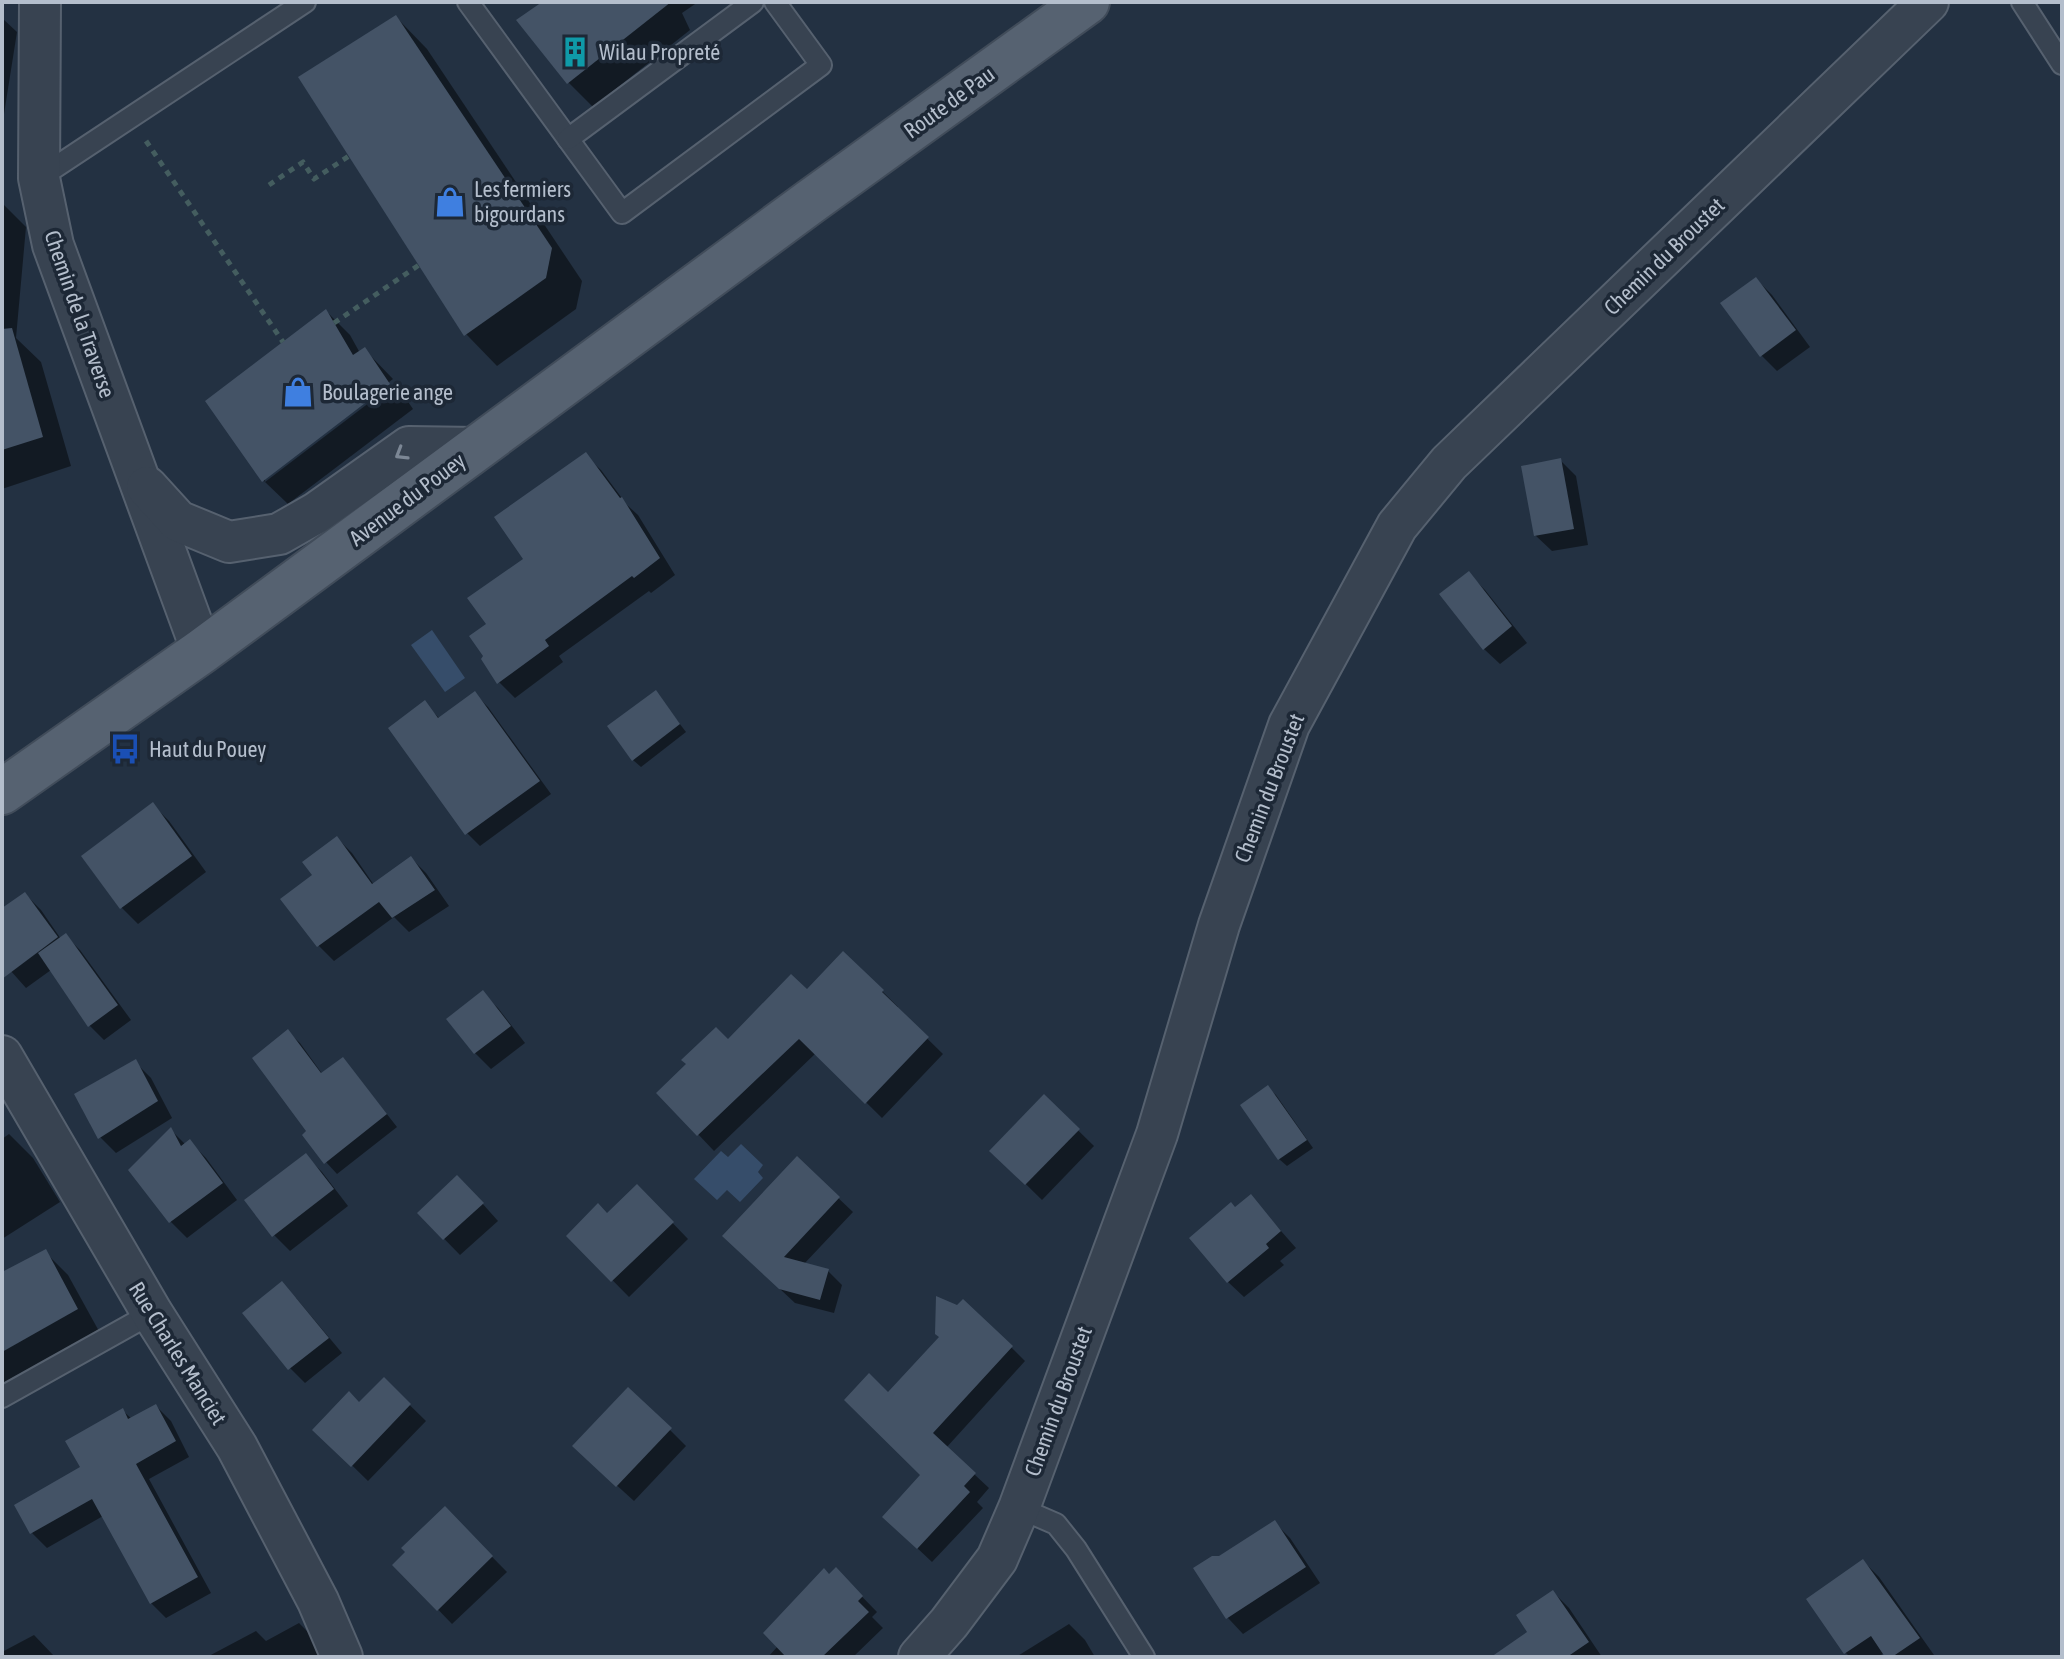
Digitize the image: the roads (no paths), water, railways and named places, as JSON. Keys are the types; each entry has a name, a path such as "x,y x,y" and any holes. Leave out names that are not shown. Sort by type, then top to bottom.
{"main road":[{"name":"Route de Pau","path":"810,202 1087,2"},
{"name":"Avenue du Pouey","path":"2,792 202,651 810,202"}],"street":[{"name":"Chemin de la Traverse","path":"40,2 39,178 53,245 202,651"},
{"name":"Chemin du Broustet","path":"919,1657 997,1559 1019,1508 1157,1134 1219,925 1289,725 1397,526 1449,463 1928,2"},
{"name":"Chemin de la Traverse","path":"139,479 178,521 229,542 279,534 316,513 409,447 477,448"},
{"name":"Rue Charles Manciet","path":"2,1056 152,1313 237,1447 318,1601 342,1657"}],"lane":[{"path":"39,178 305,2"},
{"path":"468,2 622,213 821,65 775,2"},
{"path":"568,139 753,2"},
{"path":"2022,2 2062,64"},
{"path":"2,1397 152,1313"},
{"path":"1019,1508 1056,1524 1076,1549 1144,1657"}],"water":[{"path":"432,630 465,678 445,692 411,645"},
{"path":"741,1144 763,1165 758,1172 763,1178 740,1202 727,1190 717,1200 694,1179 721,1151 728,1157"}],"place":[{"name":"Wilau Propreté","path":"575,52"},
{"name":"Les fermiers bigourdans","path":"450,202"},
{"name":"Boulagerie ange","path":"298,392"},
{"name":"Haut du Pouey","path":"125,749"}]}
